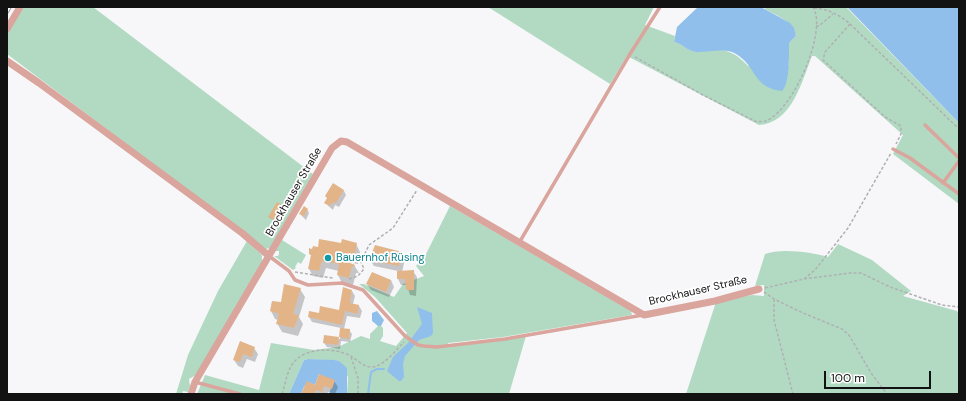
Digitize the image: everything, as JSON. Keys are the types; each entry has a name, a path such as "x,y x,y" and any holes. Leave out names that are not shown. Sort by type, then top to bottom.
{"street":[{"path":"7,29 20,7"},
{"path":"7,61 242,233 269,256"},
{"name":"Brockhauser Straße","path":"191,394 195,382 332,148 338,142 347,142 644,315 715,301 759,289"}],"lane":[{"path":"519,242 630,54 660,7"},
{"path":"924,125 959,158"},
{"path":"893,149 910,158 959,194"},
{"path":"943,183 959,161"},
{"path":"269,256 289,271 295,280 308,285 342,283 364,290 409,339 418,345 437,347 505,339 644,315"},
{"path":"195,382 240,394"}],"path":[{"path":"630,54 757,122 766,121 781,110 793,95 805,72 812,48 816,26 813,8 823,9 833,14 839,14 959,130"},
{"path":"816,26 820,26 833,14"},
{"path":"804,279 815,270 848,228 901,134 901,126 899,124 885,117 823,60 825,52 850,24"},
{"path":"348,280 358,276 364,269 361,262 369,245 393,228 420,185"},
{"path":"289,271 333,278"},
{"name":"Brockhauser Straße","path":"759,289 804,279 850,273 861,274 890,287 942,306 959,307"},
{"path":"759,289 774,299 837,327 849,335 871,373 887,394"},
{"path":"774,299 774,320 793,394"},
{"path":"282,394 295,360 306,353 329,351 343,352 364,365 372,367 383,362 409,339"},
{"path":"351,356 358,378 358,394"}],"green space":[{"path":"23,7 93,7 313,174 270,248 266,249 7,54 7,33"},
{"path":"488,7 654,7 645,25 675,36 674,42 690,50 697,52 709,50 726,51 740,58 748,66 789,65 789,43 796,36 792,26 765,9 766,7 846,7 959,123 959,204 893,154 903,135 815,56 812,56 800,88 788,109 780,117 759,125 627,56 610,84"},
{"path":"450,206 631,311 632,315 503,337 448,343 448,346 526,336 509,394 347,394 348,377 339,361 308,359 304,360 289,394 197,394 205,375 259,390 271,343 314,350 338,347 361,336 370,339 370,334 378,326 381,326 383,328 383,336 380,341 396,346 407,333 375,297 359,284 364,284 394,297 403,284 424,276 416,266 425,256"},
{"path":"282,240 306,255 301,264 298,262 295,267 296,268 293,270 274,256 278,256 279,254 279,251 275,251"},
{"path":"247,241 262,255 262,262 196,375 189,379 190,386 188,392 183,391 182,394 176,394 188,355 218,291"},
{"path":"838,244 872,260 911,291 903,296 957,311 959,315 959,394 686,394 716,302 752,295 764,296 764,285 755,286 765,254 779,251 796,251 828,257"}],"water":[{"path":"698,7 761,7 790,23 794,28 796,36 789,43 788,75 785,87 782,91 766,86 761,82 745,61 734,53 729,51 696,52 674,42 677,27"},
{"path":"846,7 959,7 959,123 848,8"},
{"path":"417,307 432,313 433,333 431,336 419,340 405,356 403,364 404,377 401,381 399,381 387,371 393,357 408,343 422,324"},
{"path":"377,311 384,320 381,326 378,326 372,321 372,313"},
{"path":"304,360 339,361 347,368 347,394 329,394 331,388 319,374 315,385 308,382 301,394 289,394"}],"building":[{"path":"333,183 344,190 336,203 333,202 330,206 324,203 327,198 325,196"},
{"path":"277,202 284,206 278,214 280,216 277,221 268,217"},
{"path":"304,206 308,209 304,216 299,214"},
{"name":"Bauernhof Rüsing","path":"319,239 341,243 342,239 357,243 354,257 337,253 335,257 355,265 354,267 352,266 349,278 337,275 339,264 322,261 319,271 308,269 311,255 309,254 309,248 312,249 313,246 318,247"},
{"path":"375,245 402,252 399,266 369,260"},
{"path":"414,270 414,290 406,290 405,279 397,279 397,271"},
{"path":"372,272 391,280 386,292 366,284"},
{"path":"284,284 301,288 293,314 299,315 294,328 276,324 279,314 270,311 272,301 281,302"},
{"path":"343,287 352,290 350,303 359,305 358,314 345,311 342,325 308,317 309,311 319,313 320,306 339,310"},
{"path":"340,328 350,329 349,339 339,337"},
{"path":"324,335 339,337 338,345 323,343"},
{"path":"240,341 255,347 252,357 243,354 240,362 233,360"},
{"path":"319,374 335,380 332,389 324,386 322,392 316,390 314,394 301,394 307,381 315,385"}],"waterway":[{"path":"368,394 371,372 377,369 384,369"}],"railway":[{"path":"7,12 10,7"}],"place":[{"name":"Bauernhof Rüsing","path":"328,258"}]}
